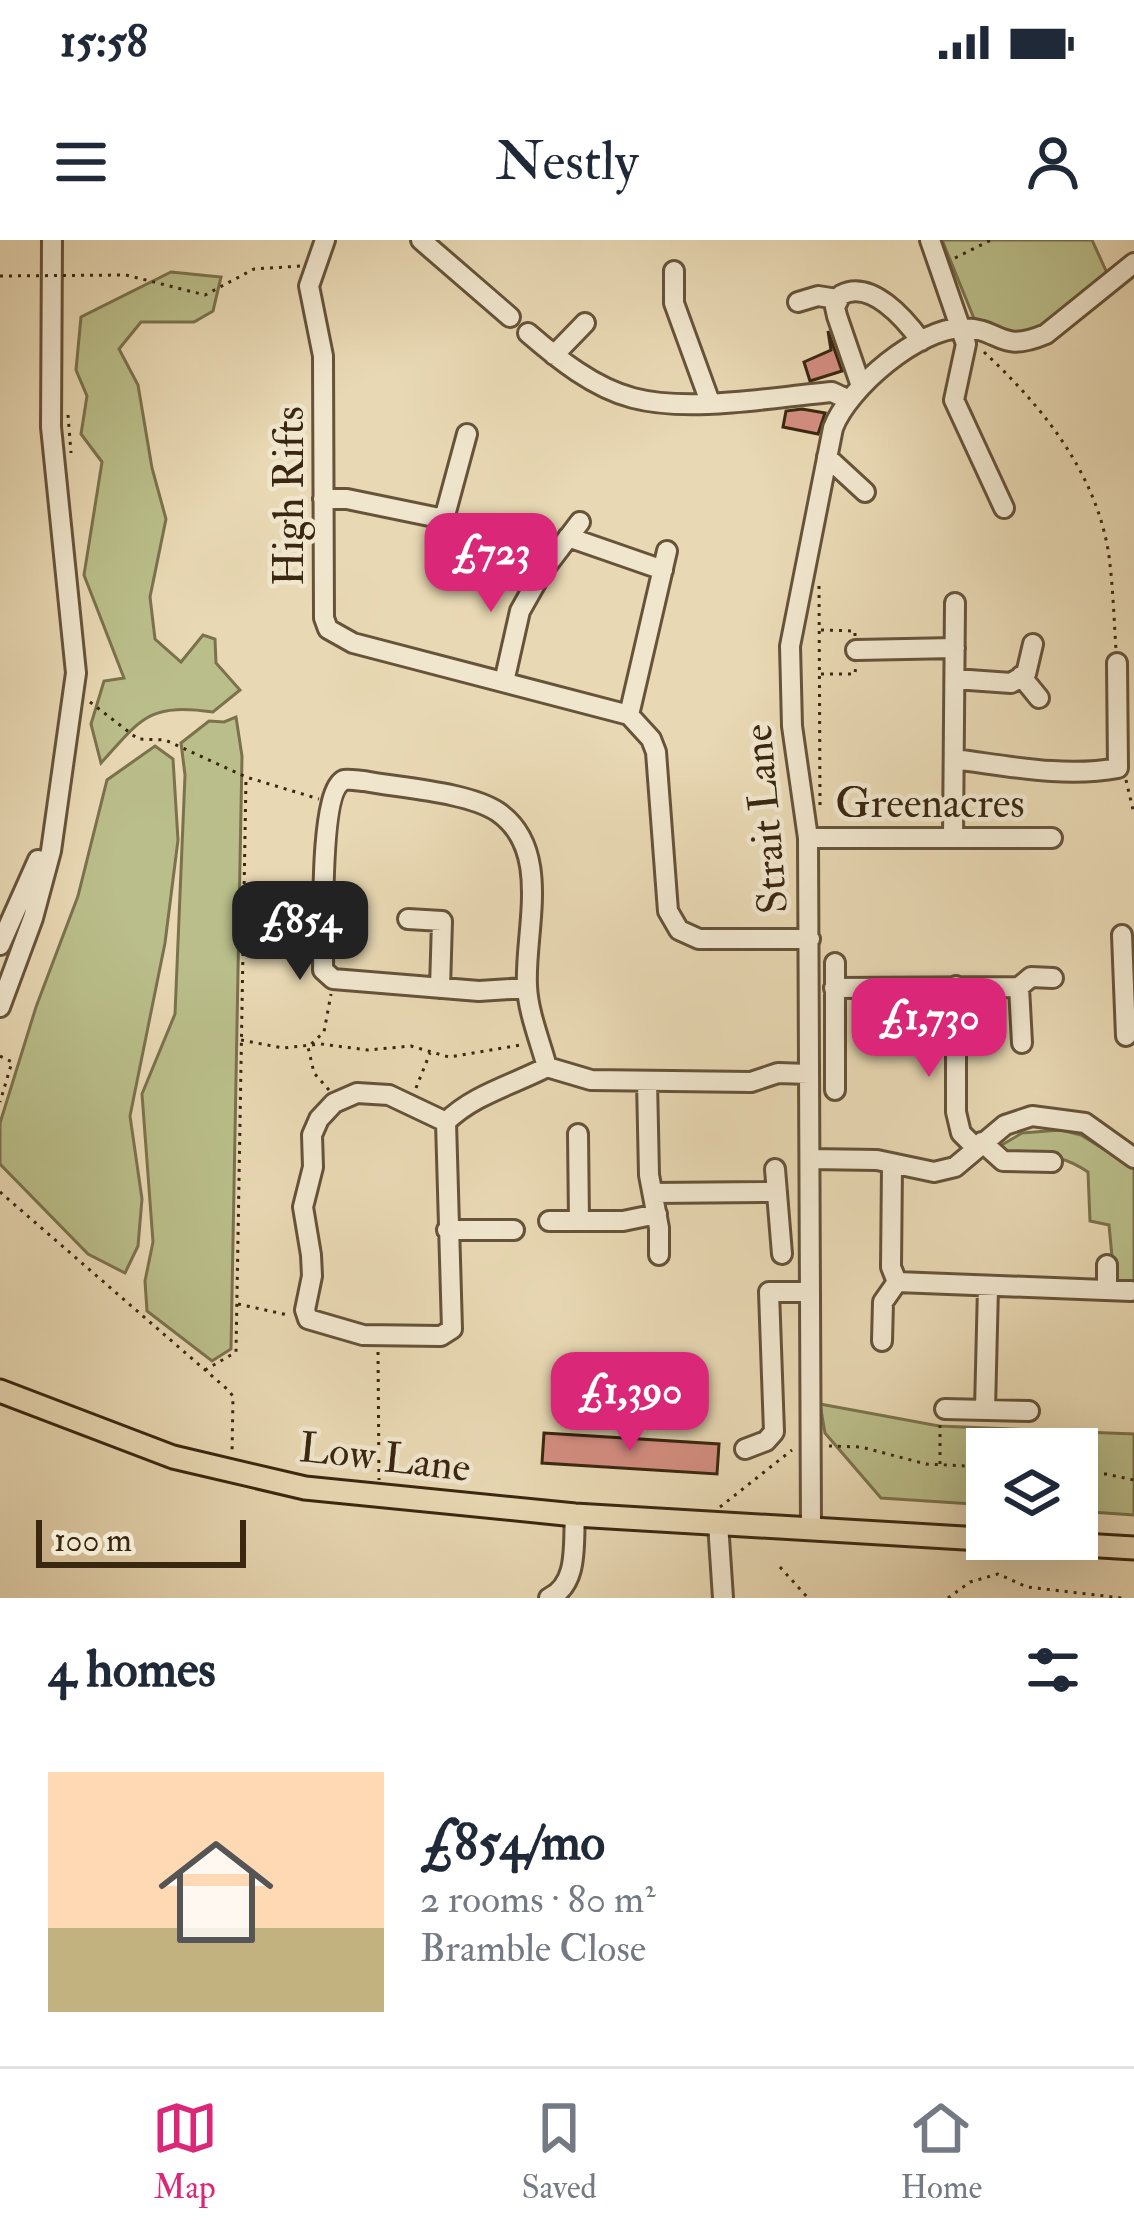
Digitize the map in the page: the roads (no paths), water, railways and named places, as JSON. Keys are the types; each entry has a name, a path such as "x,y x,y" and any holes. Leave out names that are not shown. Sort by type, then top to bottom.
{"main road":[{"name":"Low Lane","path":"0,1391 123,1440 235,1474 382,1497 575,1515 717,1516 811,1529 1134,1547"}],"street":[{"path":"0,945 60,799 76,673 51,428 52,240"},
{"name":"High Rifts","path":"326,240 309,286 323,356 324,618 328,628 353,644 629,716"},
{"path":"421,240 510,317"},
{"path":"930,240 966,344 954,400 1004,508"},
{"path":"529,333 554,356 630,398 710,402 854,392 921,341 960,328 1005,343 1046,334 1134,263"},
{"path":"674,271 674,303 710,402"},
{"path":"798,302 818,296 838,299 852,290 867,293 899,315 921,341"},
{"path":"838,299 837,316 854,392"},
{"path":"554,356 585,322"},
{"name":"Strait Lane","path":"811,1529 809,1074 814,837 792,726 790,646 833,428 854,392"},
{"path":"444,519 467,434"},
{"path":"826,457 865,492"},
{"path":"323,499 347,499 444,519 464,538 518,553 542,572"},
{"path":"504,682 520,611 574,530 665,560 629,716 642,727 656,752 668,910 679,930 699,939 810,939"},
{"path":"953,838 956,603"},
{"path":"955,680 1011,683 1026,674 1034,644"},
{"path":"856,650 955,648"},
{"path":"954,759 1090,773 1118,768 1117,664"},
{"path":"1022,676 1039,698"},
{"path":"526,988 479,991 333,980 323,970 326,820 346,779 478,802 500,813 516,833 527,856 533,894 526,988 547,1066"},
{"name":"Greenacres","path":"814,837 1052,838"},
{"path":"0,1006 16,910"},
{"path":"408,919 442,921 440,988"},
{"path":"1122,935 1129,987 1126,1036"},
{"path":"835,963 835,1090"},
{"path":"835,988 1011,987 1030,977 1053,978"},
{"path":"956,986 956,1112 962,1133 1003,1161 1052,1162"},
{"path":"1011,987 1022,1043"},
{"path":"446,1122 389,1095 357,1093 338,1101 319,1119 312,1135 313,1167 303,1207 312,1276 304,1310 308,1319 363,1335 441,1336 452,1329 446,1122 466,1102 508,1088 547,1066 591,1080 751,1082 778,1072 809,1074"},
{"path":"647,1081 649,1175 659,1255"},
{"path":"810,1159 877,1160 934,1172 955,1167 1005,1125 1032,1116 1085,1123 1134,1158"},
{"path":"578,1134 579,1221"},
{"path":"892,1166 891,1268 897,1282"},
{"path":"775,1169 782,1254"},
{"path":"653,1193 777,1192"},
{"path":"549,1221 623,1221 657,1214"},
{"path":"447,1230 514,1230"},
{"path":"1107,1265 1107,1290"},
{"path":"897,1282 1131,1292"},
{"path":"882,1341 883,1302 897,1282"},
{"path":"985,1409 988,1287"},
{"path":"745,1449 766,1441 774,1432 769,1292 810,1292"},
{"path":"943,1415 985,1409 1029,1411"},
{"path":"558,1592 570,1581 575,1515"},
{"path":"717,1516 723,1598"},
{"path":"558,1592 584,1598"}]}
